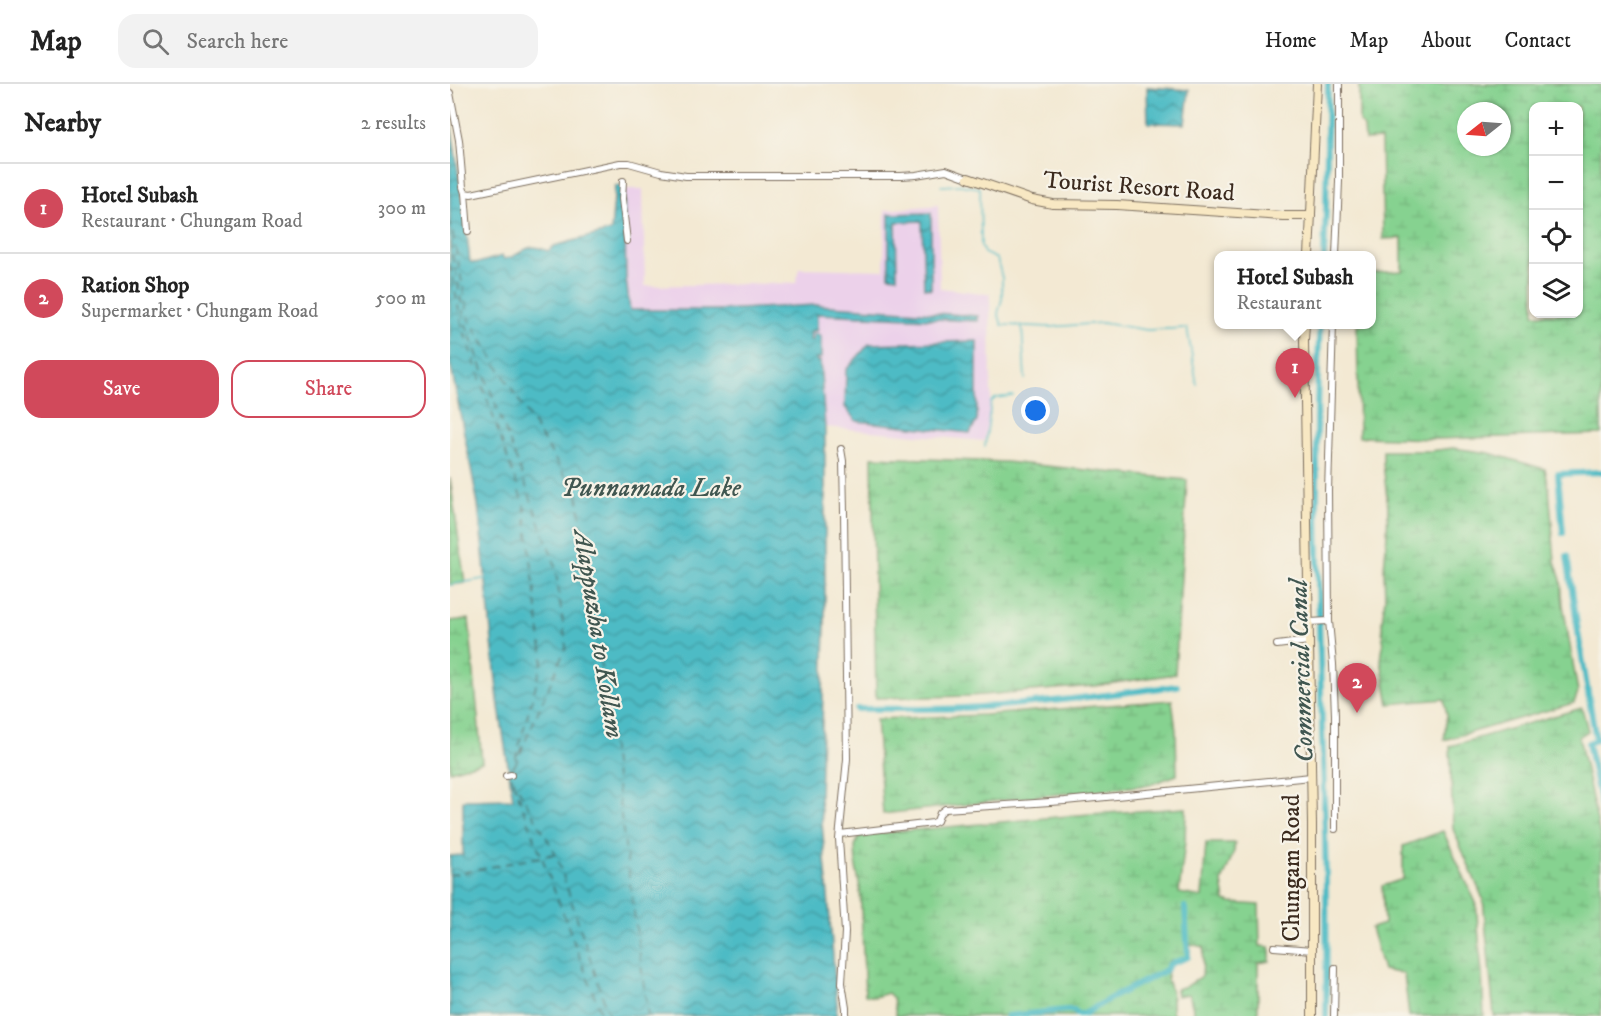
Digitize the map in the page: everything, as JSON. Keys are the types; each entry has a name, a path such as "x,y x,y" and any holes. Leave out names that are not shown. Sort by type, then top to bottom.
{"main road":[{"path":"1309,251 1317,84"},
{"name":"Tourist Resort Road","path":"968,178 1032,200 1053,204 1117,205 1311,216"},
{"name":"Chungam Road","path":"1305,329 1311,622 1308,641 1312,1016"}],"street":[{"path":"1336,251 1339,84"},
{"path":"450,93 459,140 468,231"},
{"path":"465,193 471,194 620,163 686,176 909,176 946,170 968,178"},
{"path":"623,181 622,199 627,241"},
{"path":"1333,329 1328,491 1328,621 1335,715 1335,829"},
{"path":"841,449 844,502 847,759 840,834 845,932 842,983 846,1016"},
{"path":"1311,622 1328,621"},
{"path":"1277,645 1308,641"},
{"path":"840,834 933,823 945,810 1065,801 1311,777"},
{"path":"1274,946 1312,950"},
{"path":"1335,968 1335,1016"}],"shaded area":[{"path":"624,189 643,189 645,286 796,283 799,268 884,270 885,210 938,205 940,288 990,294 991,399 984,441 825,427 821,362 816,362 813,341 810,340 811,331 816,331 720,310 629,310"}],"green space":[{"path":"1359,84 1601,84 1601,434 1436,439 1359,437 1357,329 1376,329 1376,273 1402,271 1402,238 1383,239 1381,139 1365,140 1364,127 1359,122"},
{"path":"1453,448 1489,453 1545,469 1549,488 1555,561 1561,580 1578,692 1574,703 1444,740 1447,715 1444,699 1389,704 1381,661 1388,507 1383,451 1430,451"},
{"path":"872,457 1006,462 1187,480 1175,674 1094,686 969,696 876,698"},
{"path":"450,478 465,583 450,585"},
{"path":"469,619 482,762 450,771 450,621"},
{"path":"1172,700 1176,731 1177,775 1149,785 883,814 876,719 985,715"},
{"path":"1582,708 1588,731 1579,737 1601,840 1601,1016 1494,1016 1483,899 1453,829 1450,746"},
{"path":"1186,808 1179,893 1202,897 1206,843 1235,843 1222,882 1225,901 1259,905 1260,946 1270,947 1270,961 1258,963 1258,1016 1195,1016 1189,994 1177,996 1176,989 1187,986 1202,976 1204,947 1190,944 1190,957 1169,961 1167,979 1172,995 1172,1013 1175,1016 896,1016 893,998 888,993 875,997 865,995 860,888 855,846 860,835 1090,814"},
{"path":"1443,831 1476,903 1484,1016 1409,1016 1404,974 1383,970 1371,928 1384,924 1382,886 1403,879 1403,846"}],"water":[{"path":"1147,87 1189,90 1185,124 1148,123"},
{"name":"Punnamada Lake","path":"450,117 470,262 478,263 502,256 504,259 534,247 548,251 554,246 611,231 615,186 619,185 624,189 626,279 630,310 720,310 816,305 978,316 978,321 817,314 817,331 811,331 810,340 813,340 813,334 818,334 821,338 821,358 816,359 817,362 820,361 825,427 825,626 820,798 837,1005 836,1016 450,1016 450,856 463,855 463,800 513,799 498,700 478,504 450,362"},
{"path":"931,213 931,289 924,288 922,221 896,222 897,277 889,276 889,214"},
{"path":"977,341 977,421 970,433 856,421 845,407 846,370 869,344"}],"waterway":[{"name":"Commercial Canal","path":"1324,251 1328,84"},
{"path":"941,186 960,185 980,188 981,246 984,253 997,259 1002,278 1002,299 998,313 1002,325 1051,327 1102,323 1147,330 1187,328 1197,385"},
{"path":"1022,326 1025,379"},
{"name":"Commercial Canal","path":"1320,329 1317,502 1326,888 1326,1016"},
{"path":"985,446 991,402 996,398 1013,396"},
{"path":"1563,533 1558,474 1601,472"},
{"path":"1567,556 1596,740 1588,743 1601,806"},
{"path":"450,585 488,578"},
{"path":"857,709 990,707 1177,686"},
{"path":"1007,1016 1066,1010 1084,1014 1166,970 1170,964 1188,957 1185,907"}],"ferry route":[{"path":"450,219 469,319 578,497 648,1016"},
{"path":"450,241 465,322 555,564 566,647 512,772"},
{"path":"450,264 462,326 525,509 543,659 513,768"},
{"path":"511,776 556,854 609,1016"},
{"path":"513,781 602,1016"},
{"path":"450,875 555,854"}],"place":[{"name":"Hotel Subash","path":"1295,398"},
{"name":"Ration Shop","path":"1357,713"}],"water label":[{"name":"Alappuzha to Kollam","path":"598,634"}]}
